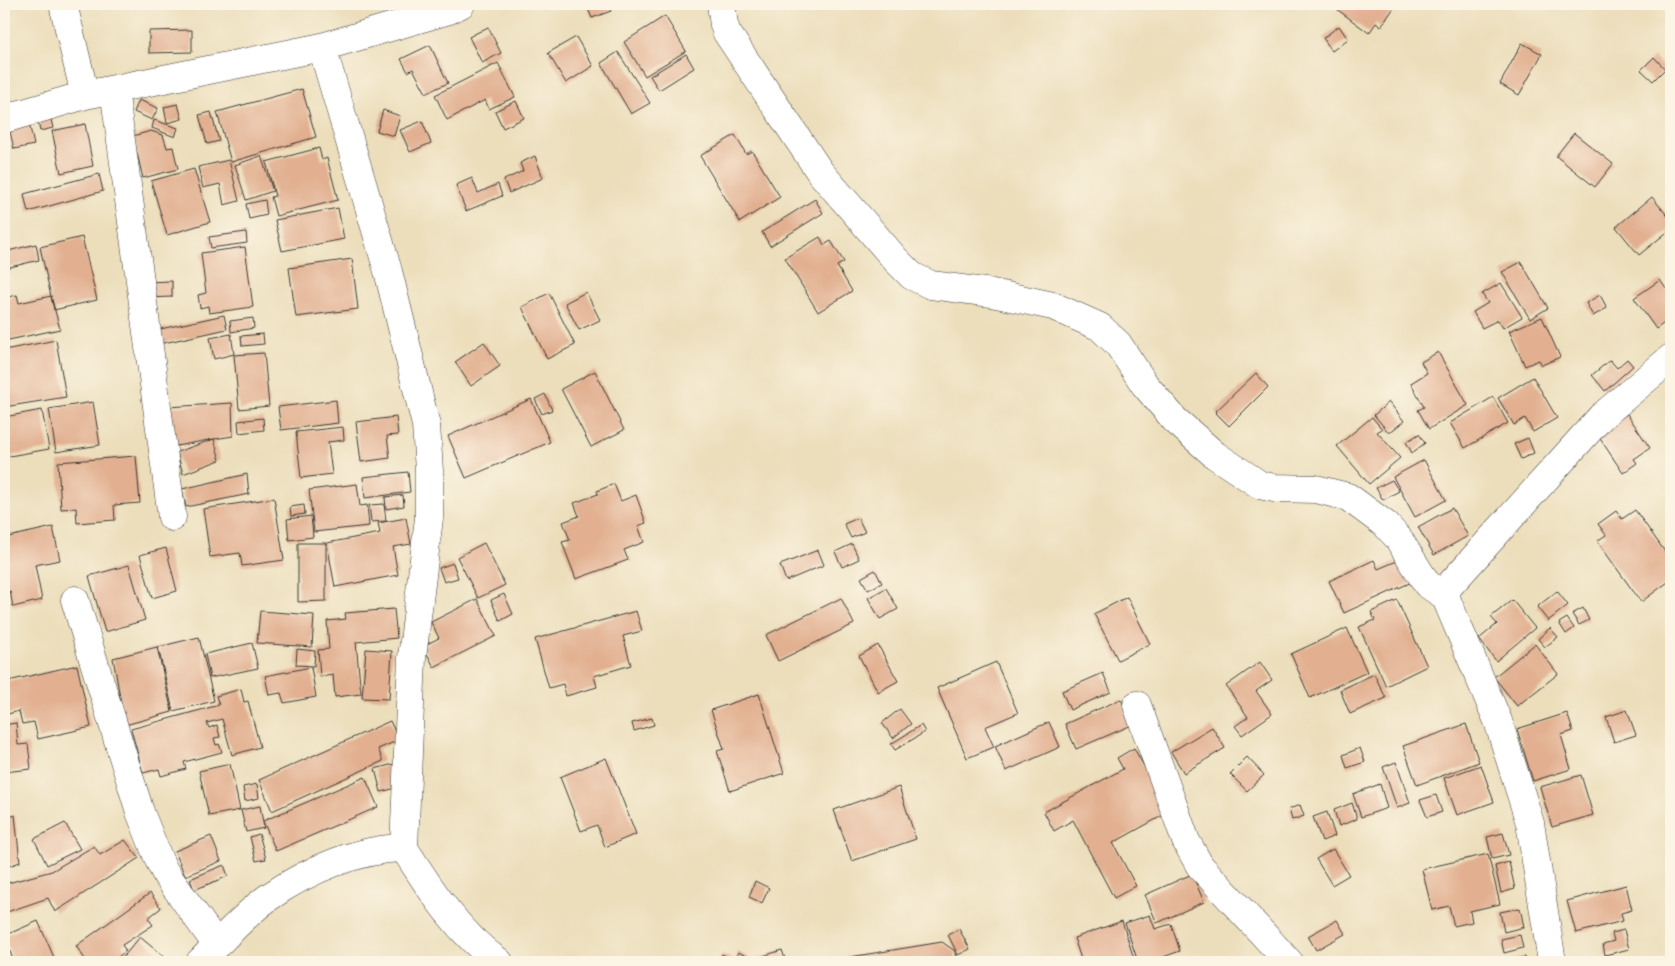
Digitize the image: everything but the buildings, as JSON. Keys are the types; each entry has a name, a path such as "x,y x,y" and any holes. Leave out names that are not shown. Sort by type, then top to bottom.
{"street":[{"path":"63,4 85,95"},
{"path":"4,118 85,95 322,47 450,10 461,4"},
{"path":"722,4 722,18 727,33 820,172 912,276 931,285 992,293 1053,306 1100,327 1118,344 1145,385 1175,420 1215,454 1260,485 1274,488 1316,489 1348,496 1398,538 1427,584 1445,596 1498,721 1527,813 1552,962"},
{"path":"322,47 388,271 426,425 429,471 429,518 412,658 404,848 429,887 452,916 488,955 499,962"},
{"path":"114,89 172,518"},
{"path":"1445,596 1448,587 1601,417 1671,358"},
{"path":"75,600 140,812 159,860 208,953 269,897 304,878 352,855 380,849 404,848"},
{"path":"1137,705 1186,841 1200,866 1289,962"}]}
